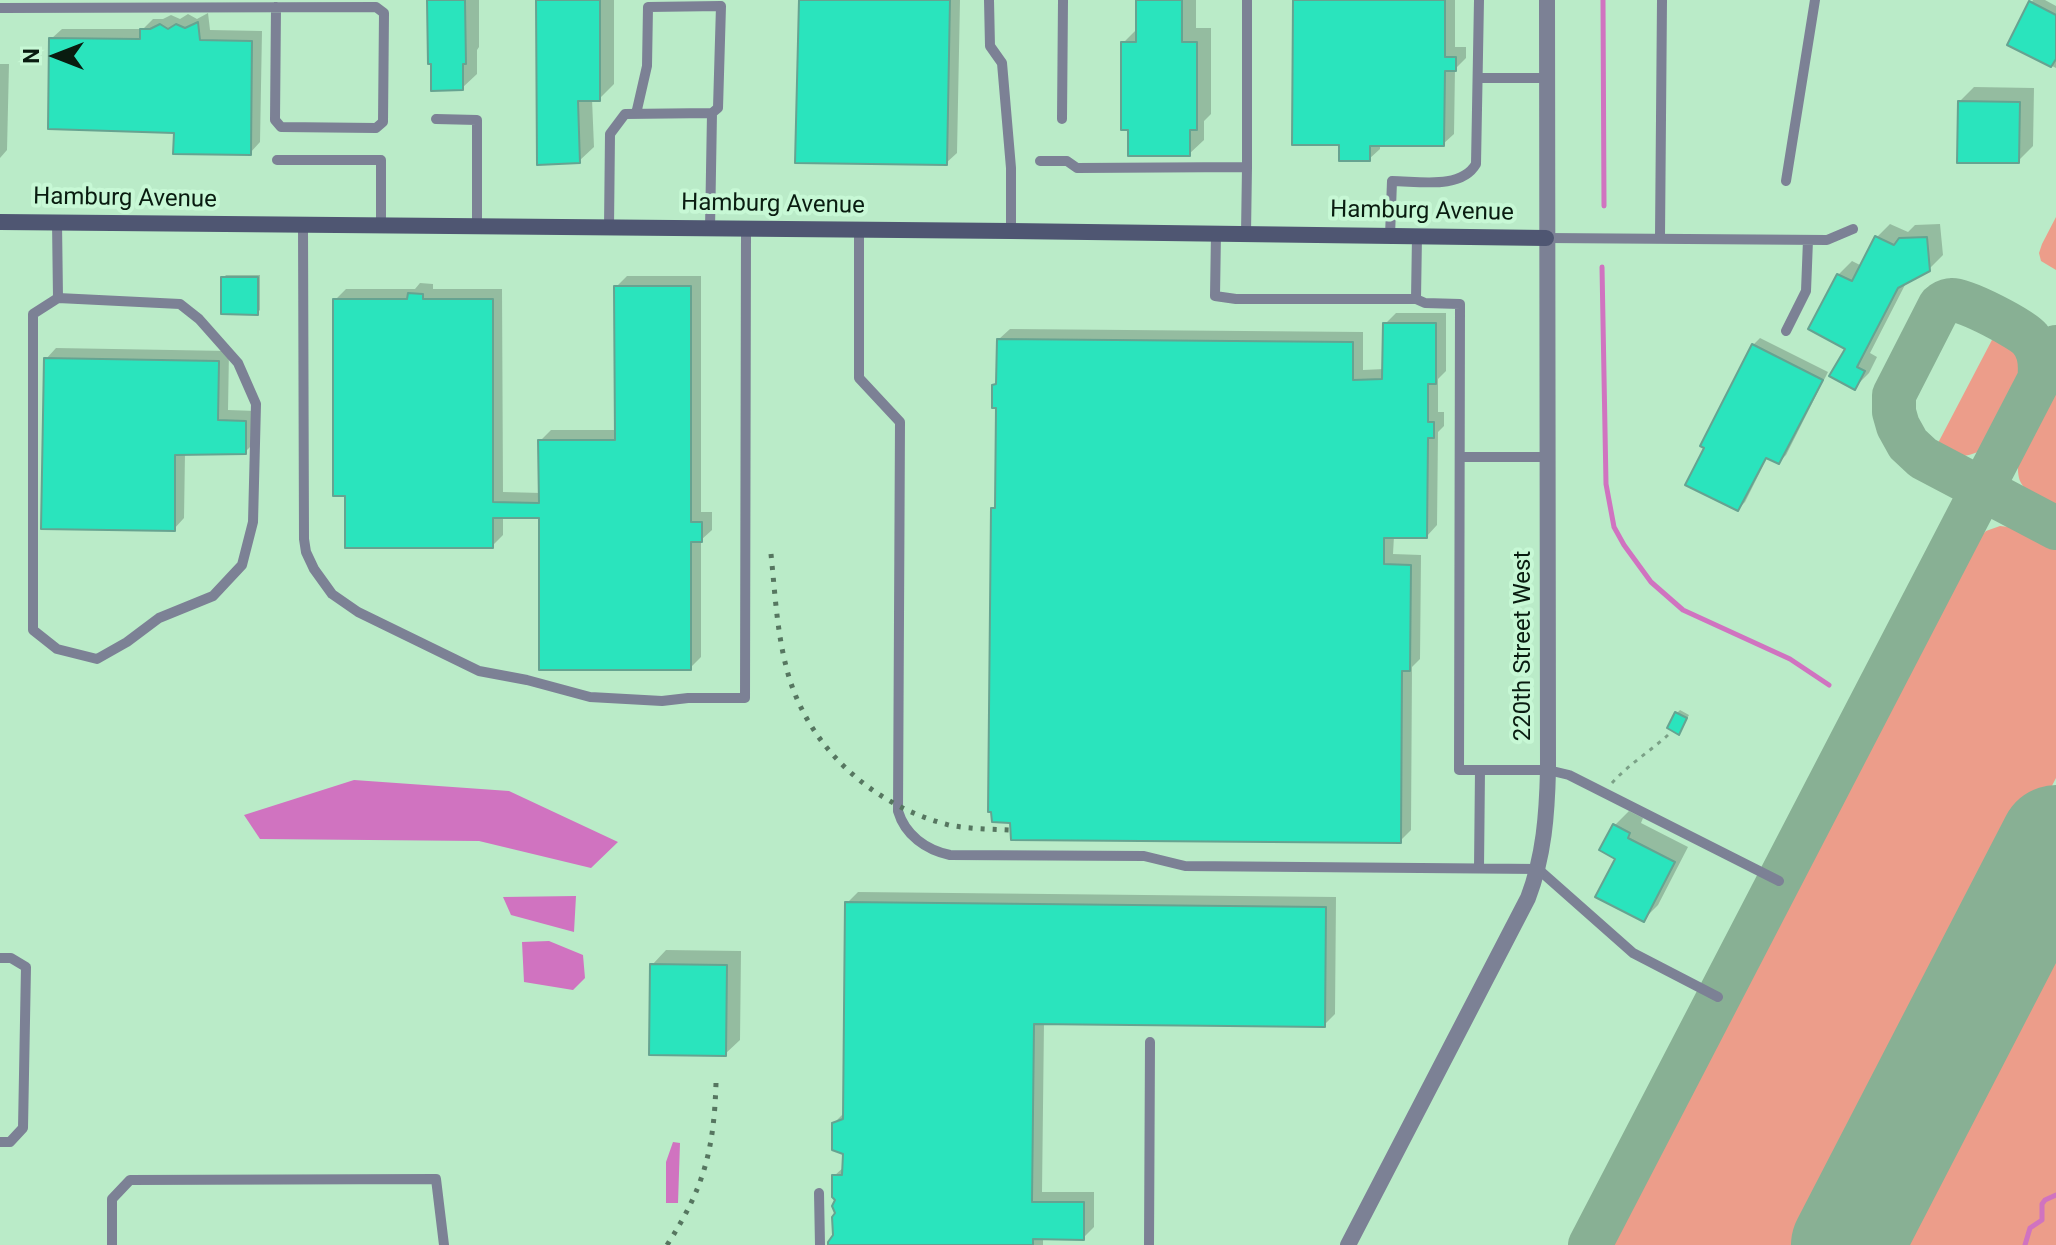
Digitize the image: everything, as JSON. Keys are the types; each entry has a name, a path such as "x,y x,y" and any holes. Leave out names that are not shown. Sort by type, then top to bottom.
{"street":[{"name":"220th Street West","path":"1348,1245 1521,912 1538,869 1546,818 1548,770 1547,0"},
{"name":"Hamburg Avenue","path":"0,222 1546,238"}],"lane":[{"path":"989,0 990,46 1002,63 1011,168 1011,231"},
{"path":"1062,119 1063,0"},
{"path":"1246,234 1247,0"},
{"path":"1390,236 1392,181 1448,182 1474,169 1478,159 1479,0"},
{"path":"1660,237 1662,0"},
{"path":"1786,181 1815,0"},
{"path":"609,227 610,134 625,114 636,114 712,113 718,108 721,6 648,7 647,66 636,114"},
{"path":"0,8 276,7 376,7 384,13 383,122 376,128 281,127 275,120 276,7"},
{"path":"1478,78 1547,78"},
{"path":"710,229 712,113"},
{"path":"436,119 477,120 477,226"},
{"path":"277,160 381,160 381,226"},
{"path":"1040,161 1067,161 1077,168 1247,167"},
{"path":"57,222 58,298"},
{"path":"303,225 304,539 306,552 321,580 332,594 358,612 479,671 590,697 662,701 745,698 746,229"},
{"path":"1546,238 1827,240 1853,229"},
{"path":"859,230 859,378 900,422 898,811 906,829 924,845 950,855 1144,856 1185,866 1538,869 1633,953 1718,997"},
{"path":"1216,233 1215,296 1236,299 1416,299 1425,303 1460,304 1459,770 1548,770 1569,775 1779,881"},
{"path":"1416,299 1417,236"},
{"path":"1786,331 1806,291 1808,240"},
{"path":"58,298 180,304 199,319 238,363 256,404 253,522 242,565 213,596 159,618 97,659 57,649 33,630 33,314 58,298"},
{"path":"1460,457 1547,457"},
{"path":"1479,868 1480,770"},
{"path":"0,958 11,958 26,967 23,1128 10,1142 0,1142"},
{"path":"1149,1245 1150,1042"},
{"path":"112,1245 112,1199 130,1180 406,1179 436,1179 444,1245"},
{"path":"819,1193 820,1245"}],"path":[{"path":"1604,792 1624,770 1668,735"}],"shaded area":[{"path":"2056,217 2056,270 2041,261 2039,253"},
{"path":"1993,338 2016,347 2022,364 2021,377 1980,451 1962,456 1951,455 1938,443"},
{"path":"2056,380 2056,508 2028,492 2018,472 2029,430"},
{"path":"2000,526 2017,528 2056,548 2056,778 1813,1245 1607,1245 1973,544 1986,531"},
{"path":"354,780 509,791 618,842 591,868 479,841 260,839 244,815"},
{"path":"576,896 574,932 511,915 503,897"},
{"path":"2056,908 2056,1245 1880,1245"},
{"path":"549,941 583,955 585,978 573,990 524,982 522,942"},
{"path":"673,1142 680,1143 678,1203 666,1203 666,1162"}],"building":[{"path":"427,0 465,0 466,64 463,64 463,90 431,91"},
{"path":"536,0 600,0 600,101 578,101 580,163 537,165"},
{"path":"799,0 950,0 947,165 795,163"},
{"path":"1136,0 1182,0 1182,42 1197,42 1197,130 1190,130 1190,156 1128,156 1128,130 1121,130 1121,42 1136,42"},
{"path":"1293,0 1445,0 1445,57 1456,57 1456,71 1445,71 1444,146 1370,146 1370,161 1339,161 1339,145 1292,145"},
{"path":"2029,1 2056,15 2056,59 2051,67 2007,45"},
{"path":"198,22 200,40 252,41 251,155 173,154 174,133 48,129 49,38 140,39 140,29 150,29 160,24 168,29 176,24 185,28"},
{"path":"1958,101 2020,102 2019,163 1957,163"},
{"path":"1875,236 1894,245 1899,238 1927,237 1930,271 1898,288 1857,367 1865,371 1855,390 1829,376 1845,349 1808,329 1837,274 1852,281"},
{"path":"221,277 258,277 258,315 221,314"},
{"path":"614,286 691,286 691,522 702,522 702,542 691,542 691,670 539,670 539,518 493,518 493,548 345,548 345,496 333,496 333,299 407,299 408,293 423,294 423,299 493,299 493,502 539,503 538,440 615,440"},
{"path":"1383,323 1436,323 1436,384 1428,384 1428,422 1434,422 1434,438 1428,438 1427,538 1384,538 1384,564 1411,565 1410,671 1402,671 1401,843 1011,840 1010,823 992,822 991,812 988,812 991,508 995,508 996,408 992,408 992,385 996,384 997,339 1353,342 1353,380 1382,379"},
{"path":"1752,344 1823,380 1779,464 1766,458 1738,511 1685,485 1704,448 1700,446"},
{"path":"44,358 219,361 218,420 246,421 246,454 175,455 175,531 41,529"},
{"path":"1675,712 1687,718 1679,735 1667,728"},
{"path":"1613,824 1630,833 1628,838 1675,862 1644,922 1595,897 1615,859 1599,850"},
{"path":"845,902 1326,907 1325,1027 1034,1024 1032,1202 1084,1202 1084,1240 1033,1239 1033,1245 828,1245 833,1235 832,1217 835,1213 832,1206 835,1200 832,1197 832,1175 842,1175 843,1154 832,1150 832,1123 843,1119"},
{"path":"650,964 727,965 726,1056 649,1055"}],"waterway":[{"path":"1603,0 1604,206"},
{"path":"1602,267 1606,484 1614,527 1651,582 1683,610 1790,659 1829,685"},
{"path":"2025,1245 2030,1228 2042,1220 2042,1204 2056,1195"}],"taxiway":[{"path":"2039,381 2038,353 2025,334 1980,309 1948,300 1940,305 1894,395 1894,412 1908,444 1923,458 2056,528"},
{"path":"1590,1245 2056,347"}],"runway":[{"path":"1847,1245 2056,841"}],"railway":[{"path":"771,554 787,670 810,724 827,748 847,769 894,804 949,825 1010,830"},
{"path":"667,1245 690,1205 705,1168 713,1129 716,1083"}]}
